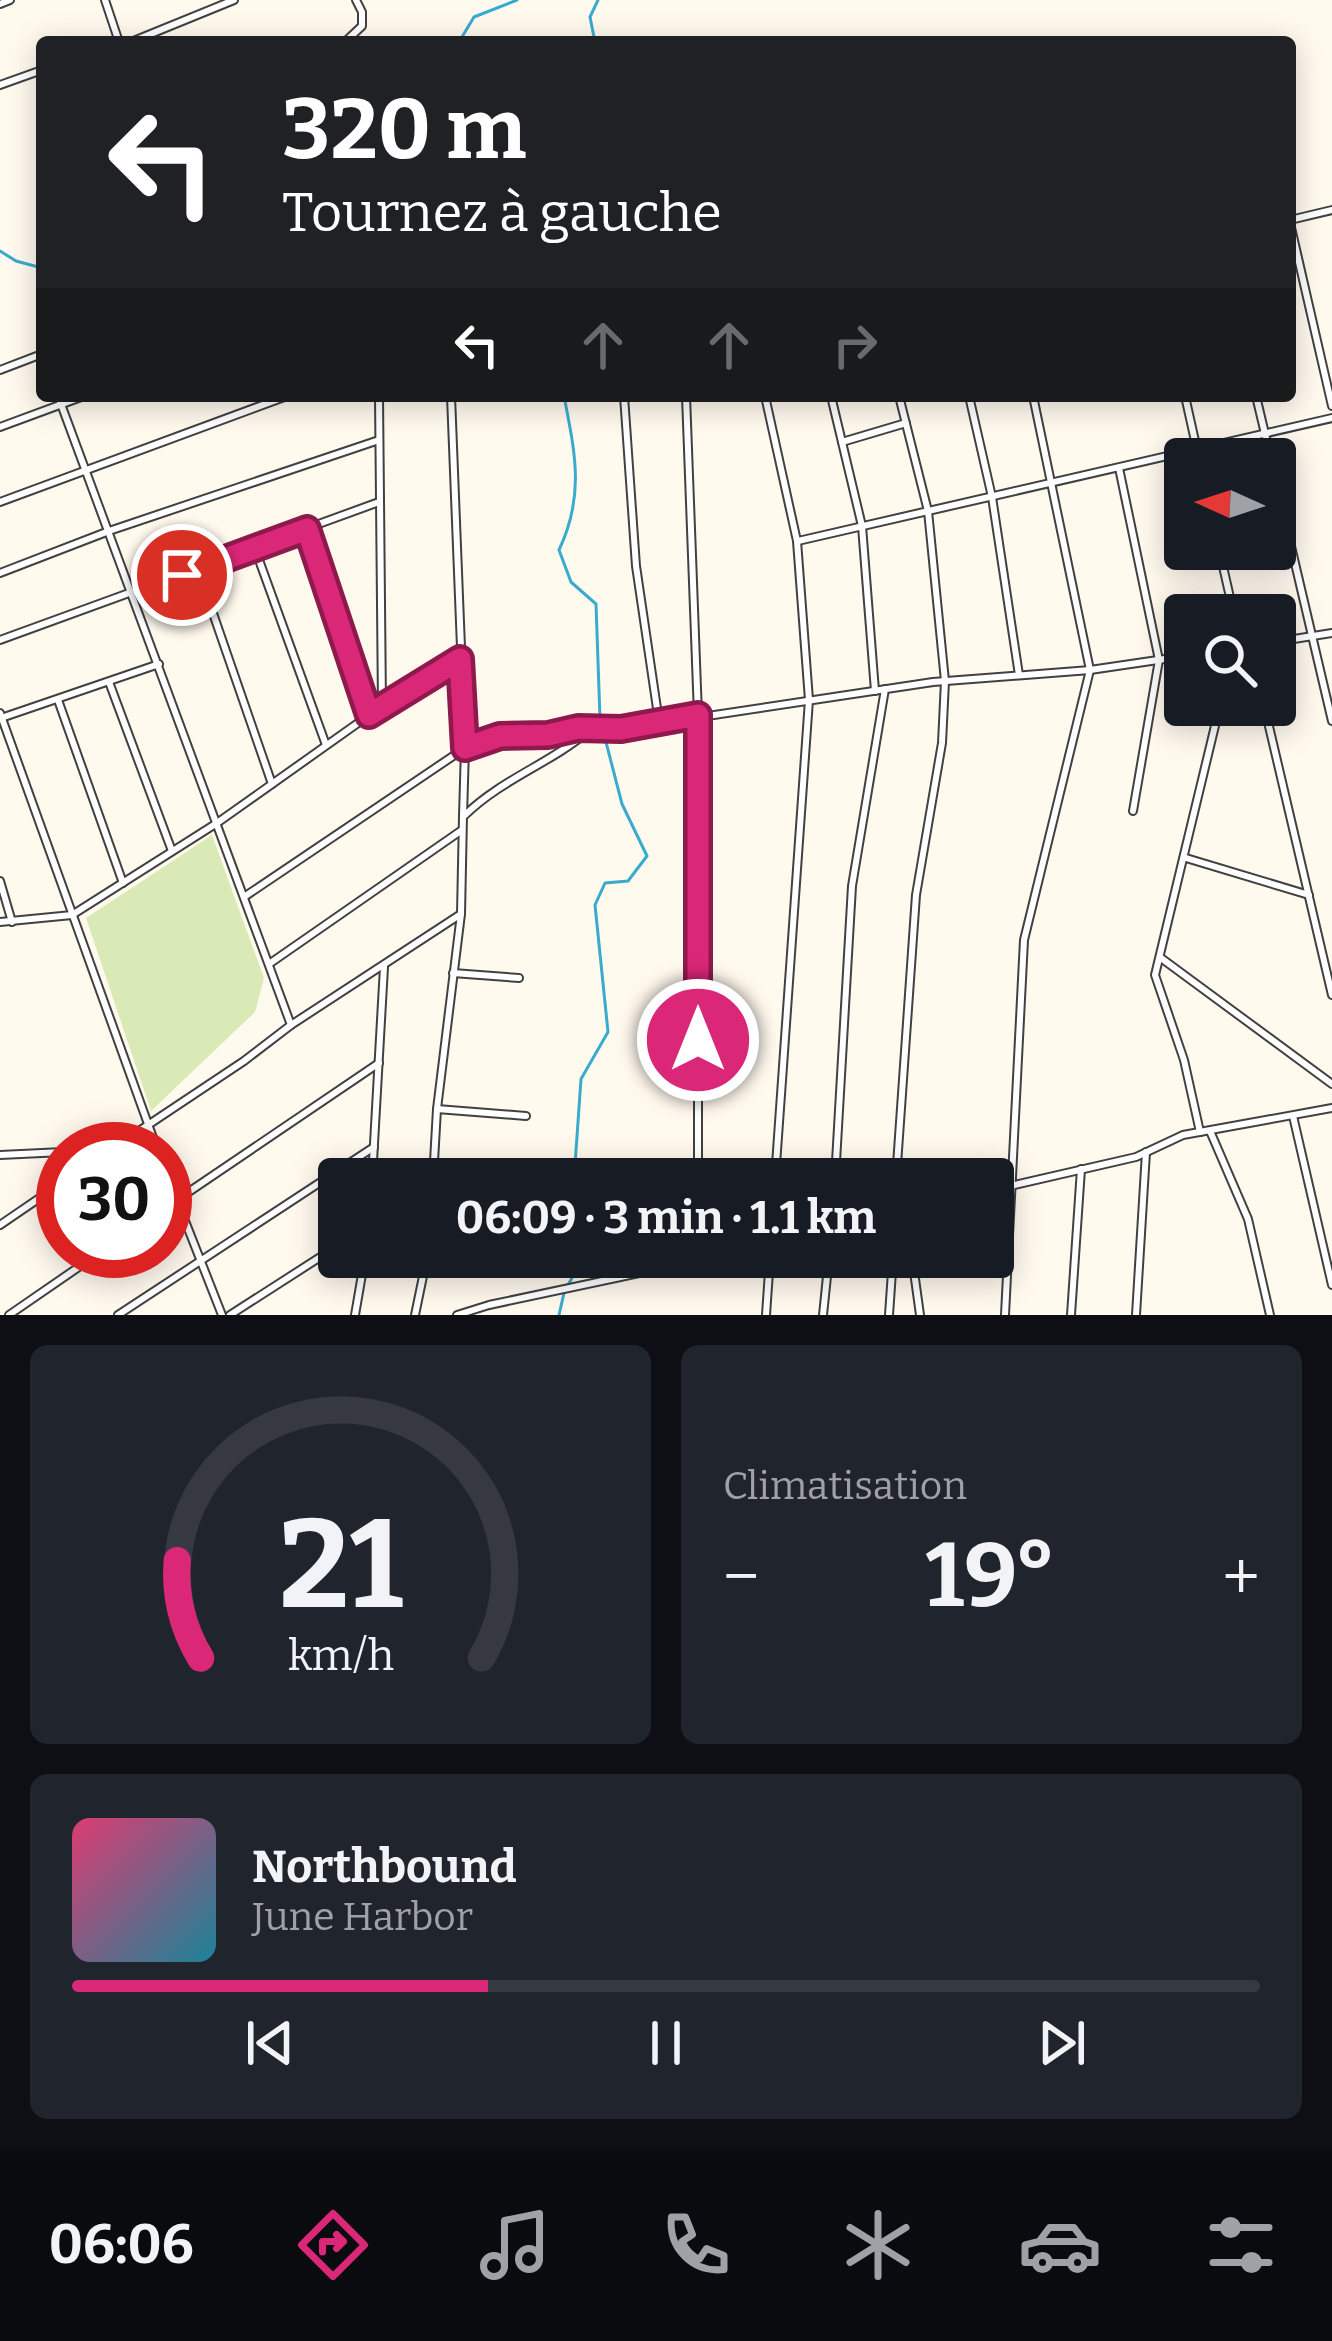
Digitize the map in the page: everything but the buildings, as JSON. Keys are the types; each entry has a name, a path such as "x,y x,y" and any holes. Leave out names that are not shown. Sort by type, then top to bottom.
{"street":[{"path":"0,4 10,0"},
{"path":"105,0 117,36"},
{"path":"146,36 234,0"},
{"path":"351,36 362,26 356,0"},
{"path":"0,85 36,72"},
{"path":"1296,220 1332,210"},
{"path":"1296,248 1332,406"},
{"path":"0,370 36,356"},
{"path":"0,427 55,402"},
{"path":"60,402 291,1025"},
{"path":"0,502 271,402"},
{"path":"379,402 382,706"},
{"path":"435,1158 461,914 465,748 451,402"},
{"path":"624,402 636,566 659,722"},
{"path":"686,402 698,715 698,1158"},
{"path":"766,402 797,541 809,700 776,1158"},
{"path":"832,402 862,526 875,691"},
{"path":"897,1158 916,895 942,743 945,681 928,511 901,402"},
{"path":"970,402 992,496 1019,675"},
{"path":"1012,1158 1024,940 1090,670 1035,402"},
{"path":"1186,402 1194,438"},
{"path":"1257,402 1266,438"},
{"path":"1252,438 1332,418"},
{"path":"842,442 906,423"},
{"path":"0,573 379,440"},
{"path":"797,541 1164,461"},
{"path":"1119,468 1159,660 1133,812"},
{"path":"0,640 380,502"},
{"path":"307,529 369,715"},
{"path":"255,549 326,746"},
{"path":"198,570 272,784"},
{"path":"1296,570 1332,722"},
{"path":"1296,638 1332,633"},
{"path":"0,922 72,915 218,824 382,706 460,659"},
{"path":"244,897 465,748 500,736 590,730 945,681 1164,659"},
{"path":"146,1122 1,716 159,664"},
{"path":"110,682 172,851"},
{"path":"836,1158 852,886 885,689"},
{"path":"58,700 123,883"},
{"path":"1200,1132 1184,1060 1155,975 1215,726"},
{"path":"1269,726 1332,995"},
{"path":"463,816 488,794 566,750 590,730"},
{"path":"268,964 462,830"},
{"path":"1186,858 1309,895"},
{"path":"0,881 12,922"},
{"path":"151,1122 461,914"},
{"path":"1160,957 1332,1084"},
{"path":"373,1158 384,967"},
{"path":"453,973 519,978"},
{"path":"192,1189 379,1064"},
{"path":"1014,1184 1146,1152 1200,1132 1332,1108"},
{"path":"437,1109 526,1116"},
{"path":"1293,1116 1332,1285"},
{"path":"1210,1130 1249,1219 1270,1315"},
{"path":"118,1315 374,1148"},
{"path":"1136,1315 1146,1152"},
{"path":"0,1154 36,1153"},
{"path":"1071,1315 1081,1169"},
{"path":"0,1225 36,1200"},
{"path":"192,1235 226,1315 318,1258"},
{"path":"9,1315 63,1278"},
{"path":"356,1315 362,1278"},
{"path":"415,1315 423,1278"},
{"path":"457,1315 622,1278"},
{"path":"766,1315 769,1278"},
{"path":"823,1315 827,1278"},
{"path":"889,1315 891,1278"},
{"path":"915,1278 920,1315"},
{"path":"1005,1315 1006,1278"}],"green space":[{"path":"212,835 264,978 255,1012 151,1111 86,918"}],"waterway":[{"path":"463,36 474,17 517,0"},
{"path":"594,36 590,17 598,0"},
{"path":"0,251 36,266"},
{"path":"565,402 575,492 559,550 571,582 596,604 600,719 622,804 647,856 628,881 605,883 595,905 608,1032 581,1079 575,1158"},
{"path":"568,1285 572,1278"},
{"path":"559,1315 564,1293"}],"route":[{"path":"182,575 307,529 369,715 460,659 465,748 500,736 621,729 698,715 698,1040"}]}
